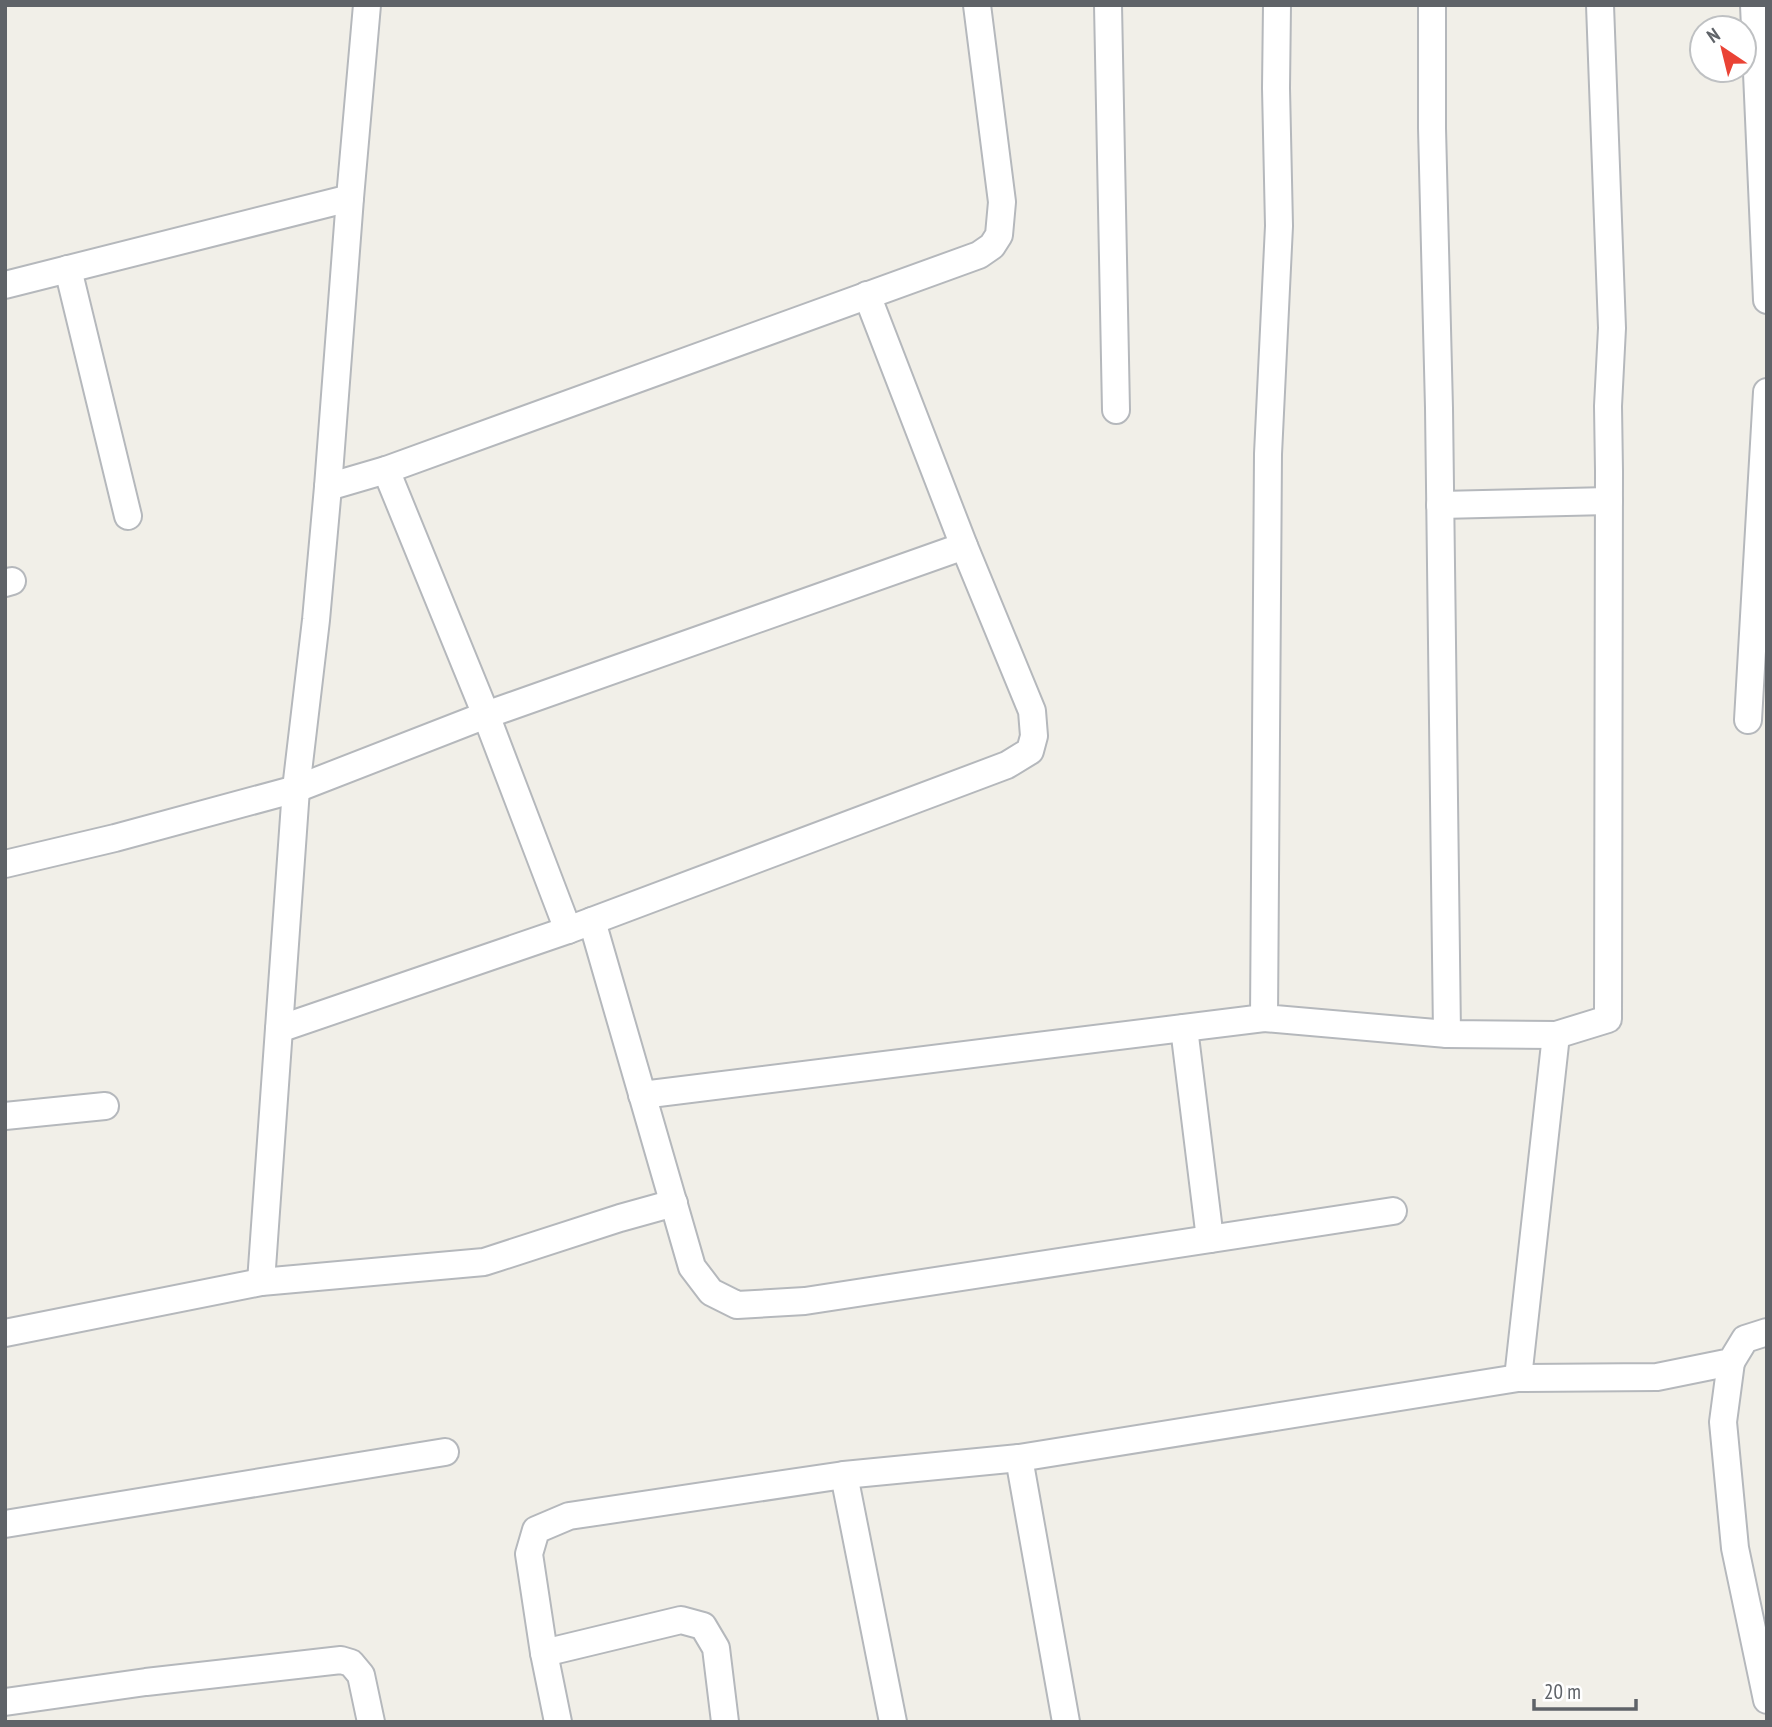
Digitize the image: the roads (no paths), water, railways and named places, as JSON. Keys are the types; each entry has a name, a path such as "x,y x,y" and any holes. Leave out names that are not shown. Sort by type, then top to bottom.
{"street":[{"path":"261,1282 296,789 316,620 367,5"},
{"path":"328,487 386,470 979,255 992,246 999,235 1002,202 977,5"},
{"path":"1108,5 1116,410"},
{"path":"1264,1018 1268,454 1279,226 1276,88 1278,5"},
{"path":"1432,5 1447,1034"},
{"path":"642,1095 1264,1018 1447,1034 1556,1035 1608,1019 1608,406 1612,328 1601,5"},
{"path":"1754,5 1767,300"},
{"path":"5,285 350,198"},
{"path":"68,270 128,516"},
{"path":"279,1029 568,930 1007,765 1030,751 1034,736 1032,711 964,546 867,295"},
{"path":"1748,720 1767,392"},
{"path":"386,470 486,715 568,930"},
{"path":"1440,505 1609,501"},
{"path":"5,864 115,838 296,789 486,715 964,546"},
{"path":"592,920 692,1267 711,1292 737,1305 805,1301 1393,1211"},
{"path":"1184,1028 1210,1239"},
{"path":"1518,1378 1556,1035"},
{"path":"5,1116 105,1106"},
{"path":"5,1333 261,1282 484,1262 674,1203"},
{"path":"1767,1332 1745,1339 1731,1362 1723,1422 1735,1548 1767,1700"},
{"path":"558,1722 528,1554 536,1531 569,1516 844,1475 1019,1458 1518,1378 1657,1377 1731,1362"},
{"path":"5,1524 445,1452"},
{"path":"1019,1458 1066,1722"},
{"path":"844,1475 893,1722"},
{"path":"544,1653 681,1620 703,1626 716,1648 725,1722"},
{"path":"23,1707 146,1682 341,1660 351,1663 361,1675 371,1722"}]}
